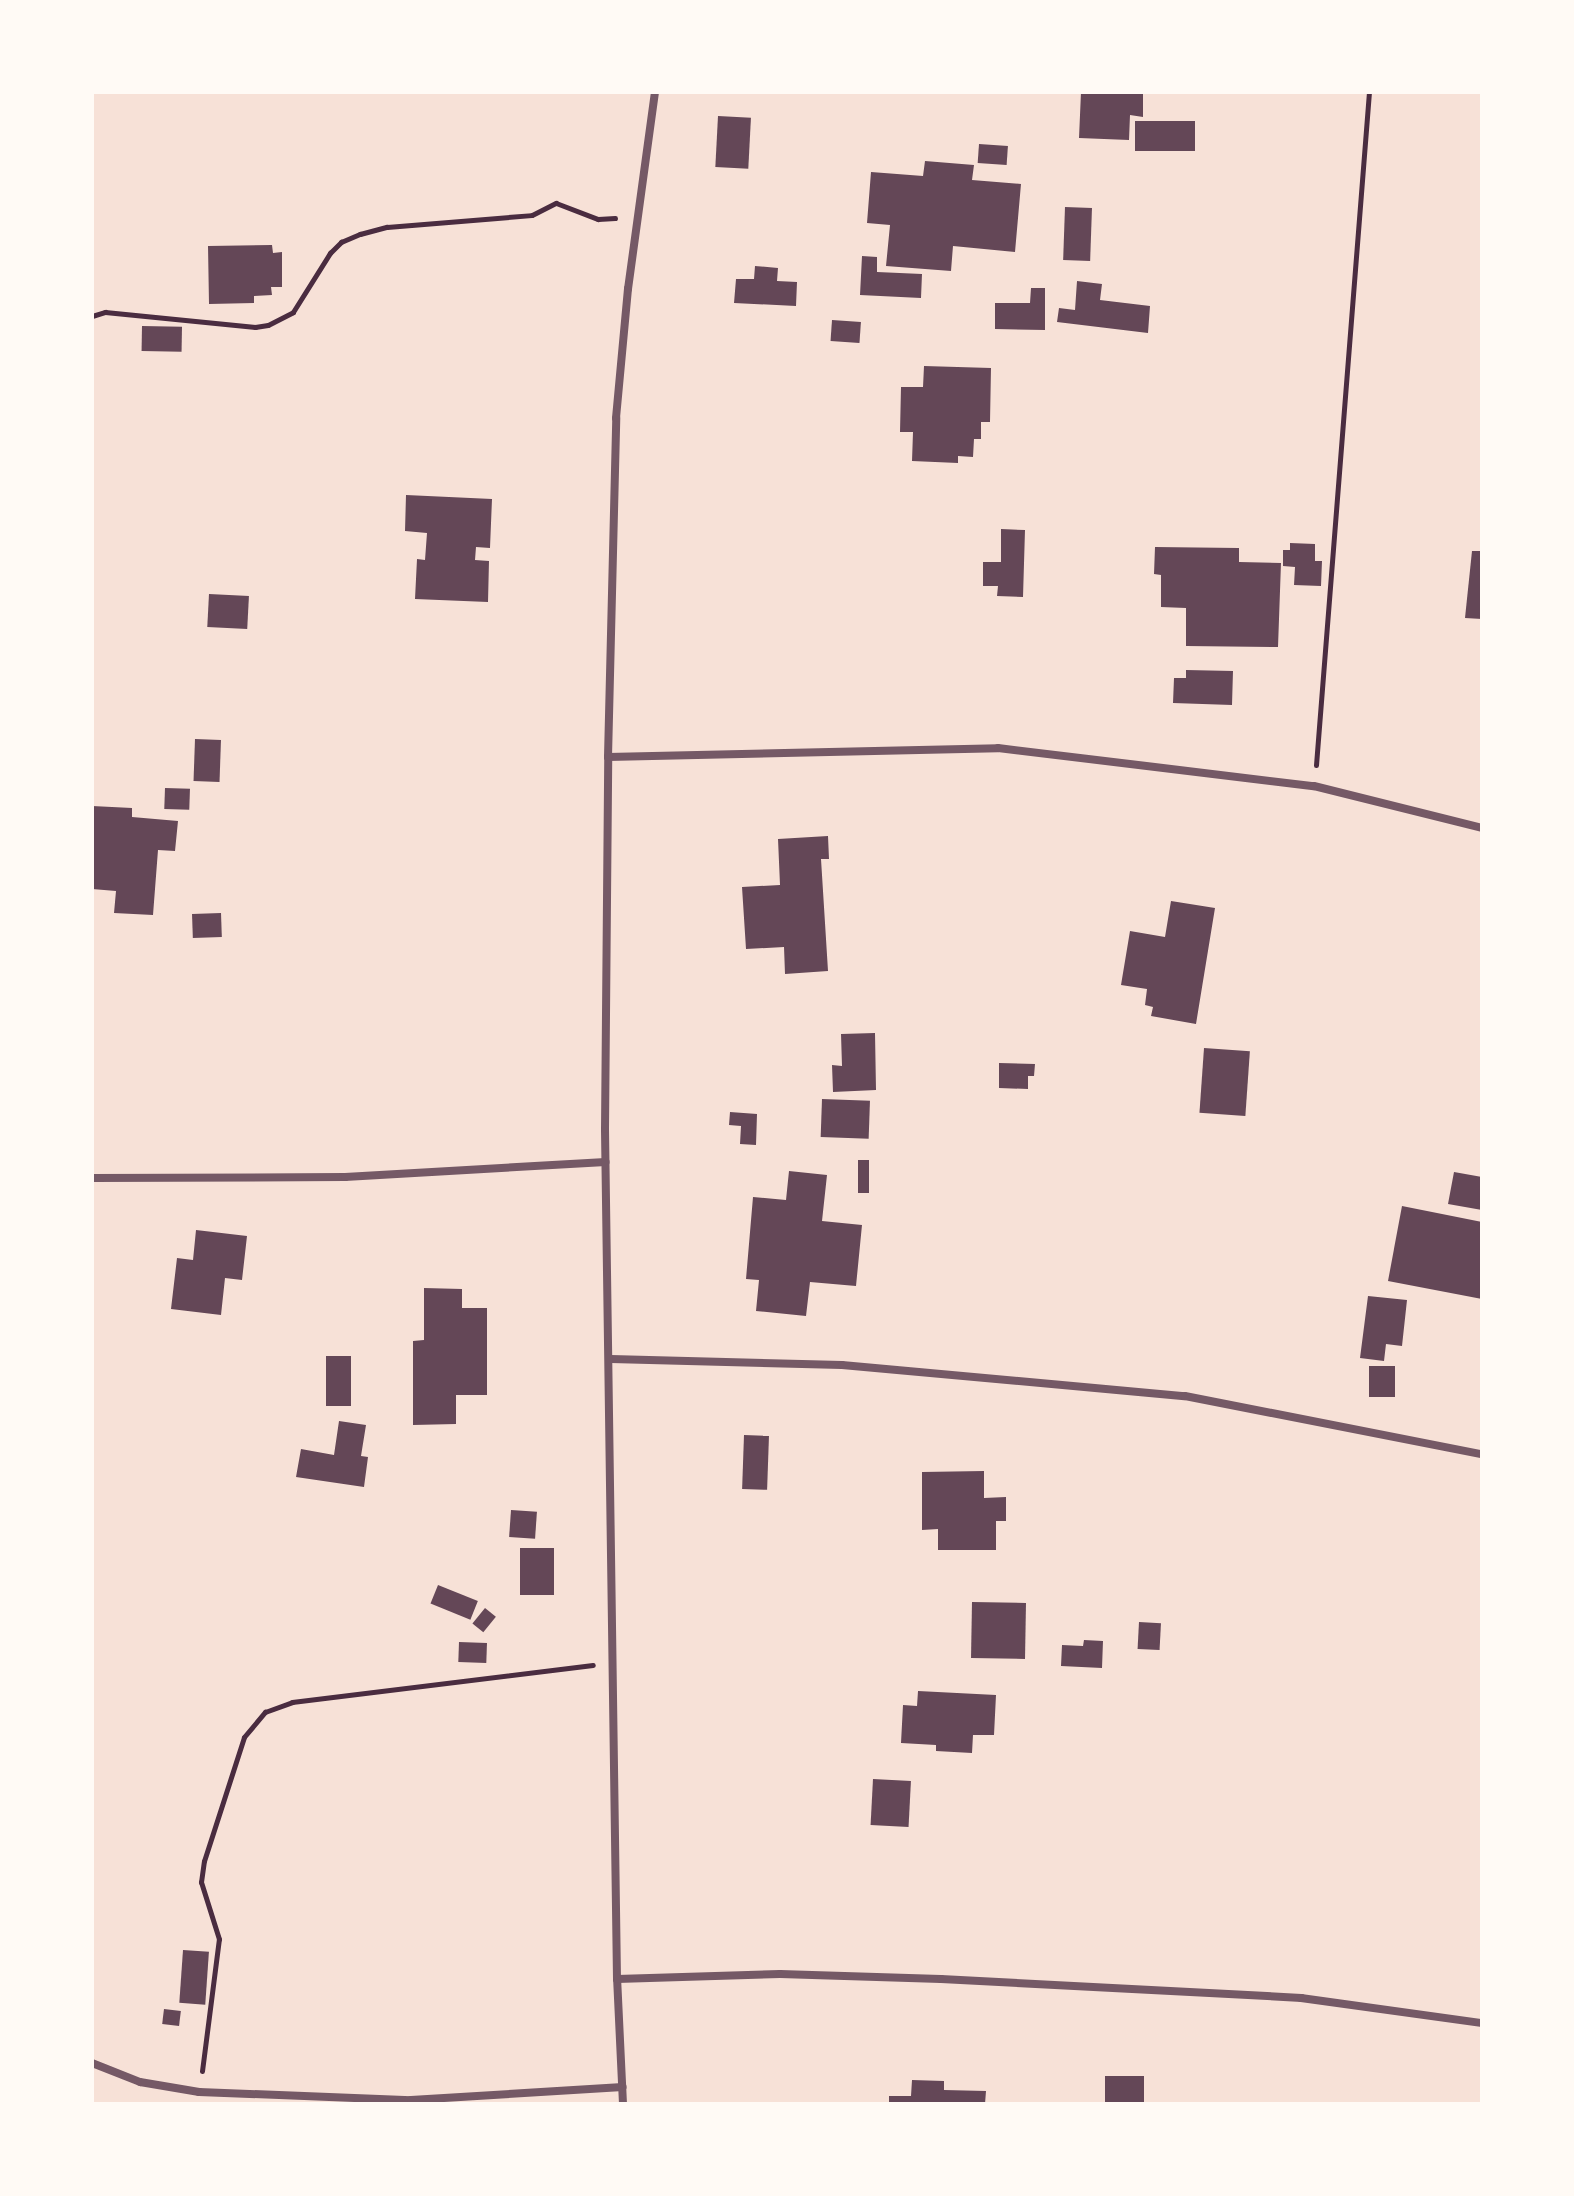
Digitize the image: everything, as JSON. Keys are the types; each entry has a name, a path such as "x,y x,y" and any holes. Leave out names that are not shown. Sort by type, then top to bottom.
{"street":[{"path":"623,2104 617,1979 606,1162 608,757 616,418 628,289 655,92"},
{"path":"608,757 998,748 1314,786 1482,828"},
{"path":"92,1178 345,1177 606,1162"},
{"path":"611,1359 842,1365 1185,1396 1482,1454"},
{"path":"617,1979 780,1974 941,1979 1301,1998 1482,2023"},
{"path":"92,2063 140,2082 199,2092 411,2100 623,2087"}],"path":[{"path":"1314,786 1369,92"},
{"path":"92,316 105,312 255,327 268,325 293,312 330,253 341,242 360,234 387,227 532,215 556,203 598,219 640,215"},
{"path":"199,2092 219,1939 201,1882 204,1861 244,1737 265,1712 292,1702 612,1662"}],"building":[{"path":"1081,92 1143,92 1143,117 1130,115 1129,140 1079,138"},
{"path":"718,116 751,118 748,169 715,167"},
{"path":"1135,121 1195,121 1195,151 1135,151"},
{"path":"979,144 1008,146 1007,165 978,163"},
{"path":"925,161 974,165 972,180 1021,184 1015,252 953,246 951,271 886,266 890,225 867,223 871,172 923,176"},
{"path":"1065,207 1092,208 1090,261 1063,260"},
{"path":"272,245 273,253 282,252 282,287 271,287 272,295 254,296 254,303 209,304 208,246"},
{"path":"862,256 877,257 877,272 922,274 921,298 860,295"},
{"path":"755,266 778,268 777,281 797,282 796,306 734,303 736,279 754,279"},
{"path":"1077,281 1102,284 1100,300 1150,306 1148,333 1057,322 1059,308 1075,310"},
{"path":"1031,288 1045,288 1045,330 995,329 995,303 1030,303"},
{"path":"832,320 861,322 859,343 831,341"},
{"path":"142,326 182,327 182,352 142,351"},
{"path":"924,366 991,368 990,422 981,422 981,439 974,439 973,457 958,456 958,463 912,461 913,432 900,432 901,387 923,387"},
{"path":"406,495 492,499 490,548 476,547 475,560 489,561 488,602 415,599 417,559 425,560 427,533 405,531"},
{"path":"1001,529 1025,530 1023,597 997,596 998,586 983,586 983,562 1001,562"},
{"path":"1290,543 1315,544 1315,561 1322,561 1321,586 1294,585 1295,567 1283,566 1283,550 1290,550"},
{"path":"1155,547 1239,548 1239,562 1281,563 1278,647 1186,646 1186,608 1161,607 1161,575 1154,574"},
{"path":"1472,551 1482,551 1482,619 1465,618"},
{"path":"209,594 249,596 247,629 207,627"},
{"path":"1186,670 1233,671 1232,705 1173,703 1174,678 1186,678"},
{"path":"195,739 221,740 220,782 194,781"},
{"path":"165,788 190,789 189,810 164,809"},
{"path":"92,806 132,808 132,817 178,821 175,851 158,850 153,915 114,913 116,891 92,889"},
{"path":"828,836 829,859 821,859 828,971 785,974 784,947 746,949 742,887 780,885 778,839"},
{"path":"1171,901 1215,908 1196,1024 1151,1016 1153,1007 1145,1005 1147,989 1121,985 1130,931 1165,937"},
{"path":"221,913 222,937 193,938 192,914"},
{"path":"875,1033 876,1090 833,1092 832,1065 842,1066 841,1034"},
{"path":"1204,1048 1250,1051 1245,1116 1199,1113"},
{"path":"999,1063 1035,1064 1034,1076 1028,1076 1028,1089 999,1088"},
{"path":"822,1099 870,1101 869,1139 821,1137"},
{"path":"730,1112 757,1114 756,1145 740,1144 741,1126 729,1125"},
{"path":"858,1160 869,1160 869,1193 858,1193"},
{"path":"789,1171 827,1175 822,1221 862,1225 856,1286 810,1282 806,1316 756,1311 759,1280 746,1279 753,1197 786,1200"},
{"path":"1454,1172 1482,1177 1482,1210 1448,1204"},
{"path":"1402,1206 1482,1222 1482,1299 1388,1281"},
{"path":"196,1230 247,1236 242,1280 225,1278 221,1315 171,1309 177,1258 193,1260"},
{"path":"424,1288 462,1289 462,1308 487,1308 487,1395 456,1395 456,1424 413,1425 413,1341 424,1340"},
{"path":"1368,1296 1407,1300 1402,1346 1386,1344 1384,1361 1360,1358"},
{"path":"326,1356 351,1356 351,1406 326,1406"},
{"path":"1369,1366 1395,1366 1395,1397 1369,1397"},
{"path":"339,1421 366,1425 361,1456 368,1457 364,1487 296,1477 301,1449 334,1455"},
{"path":"744,1435 769,1436 767,1490 742,1489"},
{"path":"984,1471 984,1498 1006,1497 1006,1521 996,1521 996,1550 938,1550 938,1529 922,1530 922,1472"},
{"path":"511,1510 537,1512 535,1539 509,1537"},
{"path":"520,1548 554,1548 554,1595 520,1595"},
{"path":"438,1585 478,1601 470,1620 431,1604"},
{"path":"972,1602 1026,1603 1025,1659 971,1658"},
{"path":"485,1608 496,1617 483,1632 472,1624"},
{"path":"1139,1622 1161,1623 1160,1650 1138,1649"},
{"path":"1084,1640 1103,1641 1102,1668 1061,1666 1062,1645 1083,1646"},
{"path":"459,1642 487,1643 486,1663 458,1662"},
{"path":"918,1691 996,1695 994,1735 973,1735 972,1753 936,1751 936,1745 901,1743 903,1705 917,1706"},
{"path":"873,1779 911,1781 909,1827 871,1825"},
{"path":"183,1950 209,1952 205,2005 179,2003"},
{"path":"164,2009 181,2011 179,2026 162,2024"},
{"path":"1105,2076 1144,2076 1144,2104 1105,2104"},
{"path":"912,2080 944,2081 944,2090 986,2091 985,2104 889,2104 889,2096 911,2096"}]}
